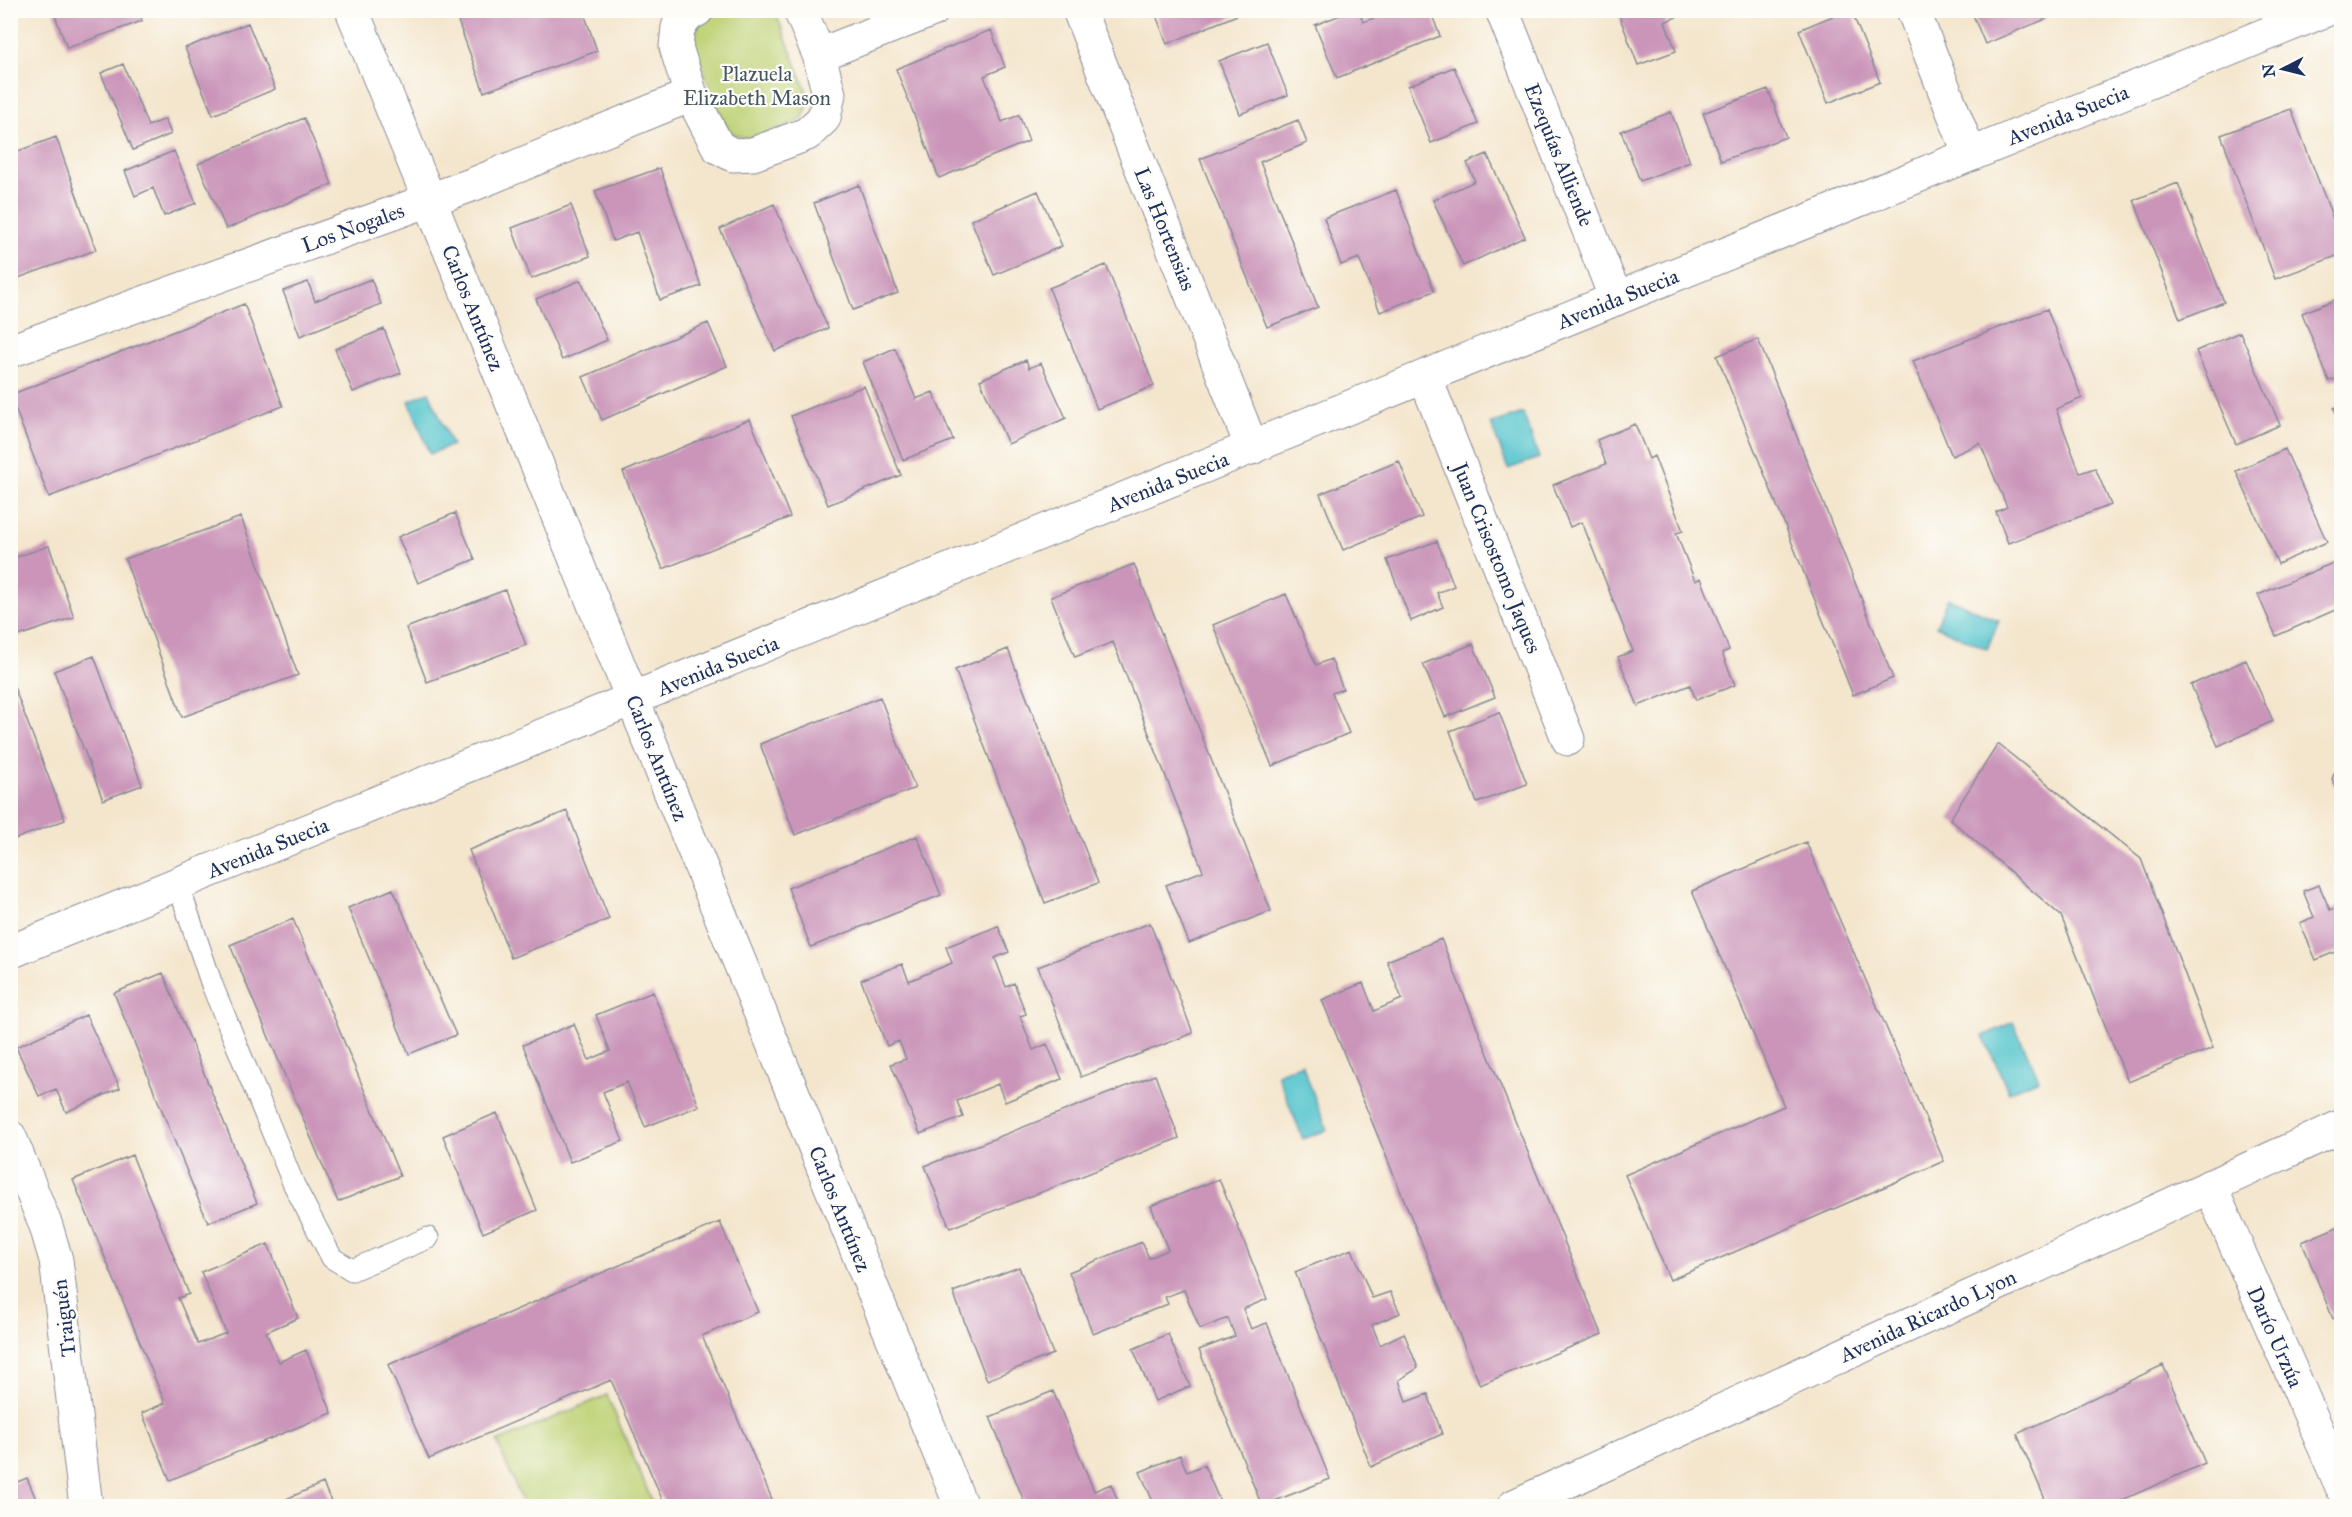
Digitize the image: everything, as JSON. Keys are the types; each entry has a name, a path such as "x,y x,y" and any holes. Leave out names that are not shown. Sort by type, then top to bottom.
{"street":[{"name":"Carlos Antúnez","path":"352,10 960,1506"},
{"path":"698,10 689,14 678,27 676,47 691,94 718,147 733,155 753,154 807,134 824,118 829,94 819,55 800,10"},
{"path":"819,55 933,10"},
{"name":"Las Hortensias","path":"1079,10 1252,448"},
{"name":"Ezequías Alliende","path":"1502,10 1616,299"},
{"path":"1913,10 1970,155"},
{"name":"Avenida Suecia","path":"10,952 2326,10"},
{"name":"Los Nogales","path":"10,351 474,184 691,94"},
{"name":"Juan Crisostomo Jaques","path":"1425,377 1568,739"},
{"name":"Avenida Ricardo Lyon","path":"1514,1506 2342,1126"},
{"name":"Traiguén","path":"10,1137 46,1226 56,1260 86,1506"},
{"name":"Darío Urzúa","path":"2210,1186 2342,1487"}],"lane":[{"path":"178,884 212,985 294,1185 333,1258 352,1270 428,1238"}],"green space":[{"name":"Plazuela Elizabeth Mason","path":"723,11 775,11 810,100 802,120 750,139 735,135 724,124 694,45 696,30 703,18"},
{"path":"607,1395 654,1506 524,1506 497,1442"}],"water":[{"path":"429,392 452,445 430,454 409,401"},
{"path":"1523,413 1539,458 1508,469 1491,424"},
{"path":"1948,598 1999,621 1987,649 1936,626"},
{"path":"2013,1022 2039,1079 2009,1092 1983,1036"},
{"path":"1302,1064 1327,1130 1303,1139 1277,1074"}],"building":[{"path":"53,10 139,10 142,21 67,48"},
{"path":"454,10 583,10 597,51 484,92"},
{"path":"1154,10 1235,10 1237,15 1167,44"},
{"path":"1353,10 1359,10 1363,22 1388,13 1388,10 1430,10 1440,36 1337,78 1315,25"},
{"path":"1617,10 1681,10 1683,14 1665,22 1676,51 1638,65"},
{"path":"1851,10 1880,82 1828,103 1799,30"},
{"path":"1971,10 2043,10 2046,19 1985,44"},
{"path":"248,23 275,89 213,115 185,48"},
{"path":"991,30 1005,67 984,76 1002,122 1019,115 1029,141 939,178 896,69"},
{"path":"1267,42 1288,95 1240,114 1219,61"},
{"path":"123,64 148,126 165,119 171,134 133,150 101,73"},
{"path":"1454,67 1478,124 1431,143 1408,86"},
{"path":"1768,89 1786,137 1721,161 1703,113"},
{"path":"2291,109 2342,242 2342,254 2275,279 2221,135"},
{"path":"1671,112 1690,162 1640,181 1621,131"},
{"path":"304,118 332,184 226,229 198,164"},
{"path":"1298,120 1307,143 1260,162 1318,307 1267,327 1200,159"},
{"path":"56,137 96,250 10,281 10,154"},
{"path":"174,151 196,203 164,216 153,188 135,196 125,171"},
{"path":"1487,154 1525,237 1463,266 1433,200 1475,181 1467,163"},
{"path":"660,168 701,286 660,300 637,232 613,241 595,191"},
{"path":"2178,183 2224,302 2180,319 2134,200"},
{"path":"859,185 898,293 853,310 814,203"},
{"path":"1396,190 1434,291 1380,312 1359,258 1341,265 1324,218"},
{"path":"1038,191 1062,246 994,275 971,220"},
{"path":"774,204 828,328 775,351 720,229"},
{"path":"571,205 590,256 531,279 512,228"},
{"path":"1106,265 1154,386 1097,409 1049,288"},
{"path":"371,279 381,304 300,336 283,291 308,282 315,301"},
{"path":"581,280 607,340 562,360 536,299"},
{"path":"2342,297 2342,377 2329,381 2302,313"},
{"path":"244,304 283,406 49,497 10,395"},
{"path":"2047,309 2082,398 2056,409 2080,473 2095,468 2111,505 2008,543 1996,512 2007,507 1980,443 1952,456 1913,361"},
{"path":"708,323 727,366 602,420 583,377"},
{"path":"384,329 401,373 353,392 335,349"},
{"path":"2240,332 2280,425 2236,444 2196,351"},
{"path":"1758,339 1893,678 1853,695 1717,356"},
{"path":"895,348 916,399 933,392 953,440 903,460 863,362"},
{"path":"1026,360 1029,368 1041,363 1066,418 1008,444 980,380"},
{"path":"864,386 901,475 828,505 791,416"},
{"path":"2342,405 2342,427 2341,427 2334,408"},
{"path":"750,419 790,517 663,569 623,472"},
{"path":"1635,424 1649,459 1654,456 1683,531 1676,533 1695,581 1701,578 1729,650 1722,653 1735,685 1696,700 1690,685 1638,706 1618,657 1633,651 1582,522 1570,527 1553,485 1606,464 1597,440"},
{"path":"2285,449 2327,542 2278,564 2236,471"},
{"path":"1399,461 1422,517 1343,550 1320,494"},
{"path":"455,513 475,559 418,583 398,537"},
{"path":"241,517 298,675 182,717 125,559"},
{"path":"1437,541 1454,586 1437,593 1443,607 1411,621 1387,560"},
{"path":"49,546 74,617 10,639 10,559"},
{"path":"2342,559 2342,607 2276,636 2258,595"},
{"path":"1134,564 1271,911 1189,943 1166,885 1203,871 1113,642 1075,657 1051,597"},
{"path":"505,590 526,645 427,682 406,628"},
{"path":"1286,594 1316,665 1331,659 1343,689 1332,693 1349,733 1272,766 1213,625"},
{"path":"1473,644 1495,697 1445,717 1423,664"},
{"path":"1008,649 1098,883 1045,903 955,670"},
{"path":"94,656 142,785 103,800 54,671"},
{"path":"2246,660 2273,721 2218,746 2191,685"},
{"path":"14,687 65,820 10,841 10,688"},
{"path":"880,697 915,788 795,835 760,744"},
{"path":"1499,712 1527,784 1477,803 1450,731"},
{"path":"1998,744 2141,859 2213,1048 2128,1082 2061,916 1950,819"},
{"path":"2342,754 2342,799 2332,779"},
{"path":"567,811 609,919 511,958 469,850"},
{"path":"917,836 941,895 811,947 788,888"},
{"path":"1806,842 1944,1161 1670,1280 1625,1175 1784,1106 1692,891"},
{"path":"2319,885 2330,910 2342,905 2342,949 2316,960 2300,923 2314,917 2303,891"},
{"path":"393,889 456,1035 409,1054 348,908"},
{"path":"293,919 400,1176 338,1202 230,945"},
{"path":"1150,923 1193,1033 1081,1077 1038,967"},
{"path":"998,926 1009,952 995,958 1006,987 1014,983 1026,1014 1020,1016 1033,1050 1047,1044 1062,1079 1005,1102 998,1084 957,1101 963,1117 920,1134 891,1064 906,1059 899,1041 887,1046 861,980 902,964 909,981 952,963 946,947"},
{"path":"1441,939 1602,1334 1480,1385 1322,1000 1363,983 1374,1011 1402,999 1387,961"},
{"path":"163,973 257,1203 208,1223 114,993"},
{"path":"653,992 699,1106 645,1127 627,1082 603,1092 623,1141 570,1162 523,1045 574,1024 589,1060 610,1051 596,1015"},
{"path":"86,1015 120,1088 66,1112 56,1089 39,1096 16,1047"},
{"path":"1155,1075 1179,1138 950,1228 925,1166"},
{"path":"497,1113 537,1210 483,1233 443,1136"},
{"path":"132,1155 189,1294 178,1298 198,1344 226,1333 201,1272 268,1244 298,1318 266,1332 279,1362 306,1350 332,1413 170,1480 142,1413 165,1403 73,1180"},
{"path":"1219,1179 1267,1299 1243,1309 1251,1329 1267,1323 1330,1479 1262,1506 1199,1350 1235,1336 1228,1318 1200,1329 1184,1290 1165,1297 1168,1304 1093,1334 1069,1272 1142,1242 1149,1258 1168,1250 1151,1206"},
{"path":"720,1222 758,1312 702,1336 775,1506 665,1506 611,1380 429,1459 388,1365"},
{"path":"2342,1225 2342,1315 2333,1319 2302,1242"},
{"path":"1352,1249 1372,1298 1390,1292 1400,1313 1372,1325 1380,1345 1404,1333 1418,1368 1399,1380 1406,1402 1428,1394 1442,1434 1371,1467 1295,1272"},
{"path":"1019,1267 1053,1354 987,1380 953,1292"},
{"path":"1168,1334 1190,1386 1155,1401 1133,1349"},
{"path":"2163,1365 2205,1463 2109,1506 2048,1506 2017,1434"},
{"path":"1053,1391 1094,1491 1111,1484 1120,1506 1026,1506 990,1417"},
{"path":"1180,1455 1187,1472 1204,1465 1222,1506 1155,1506 1140,1472"},
{"path":"27,1478 39,1506 10,1506 10,1485"},
{"path":"323,1483 333,1506 270,1506"}]}
